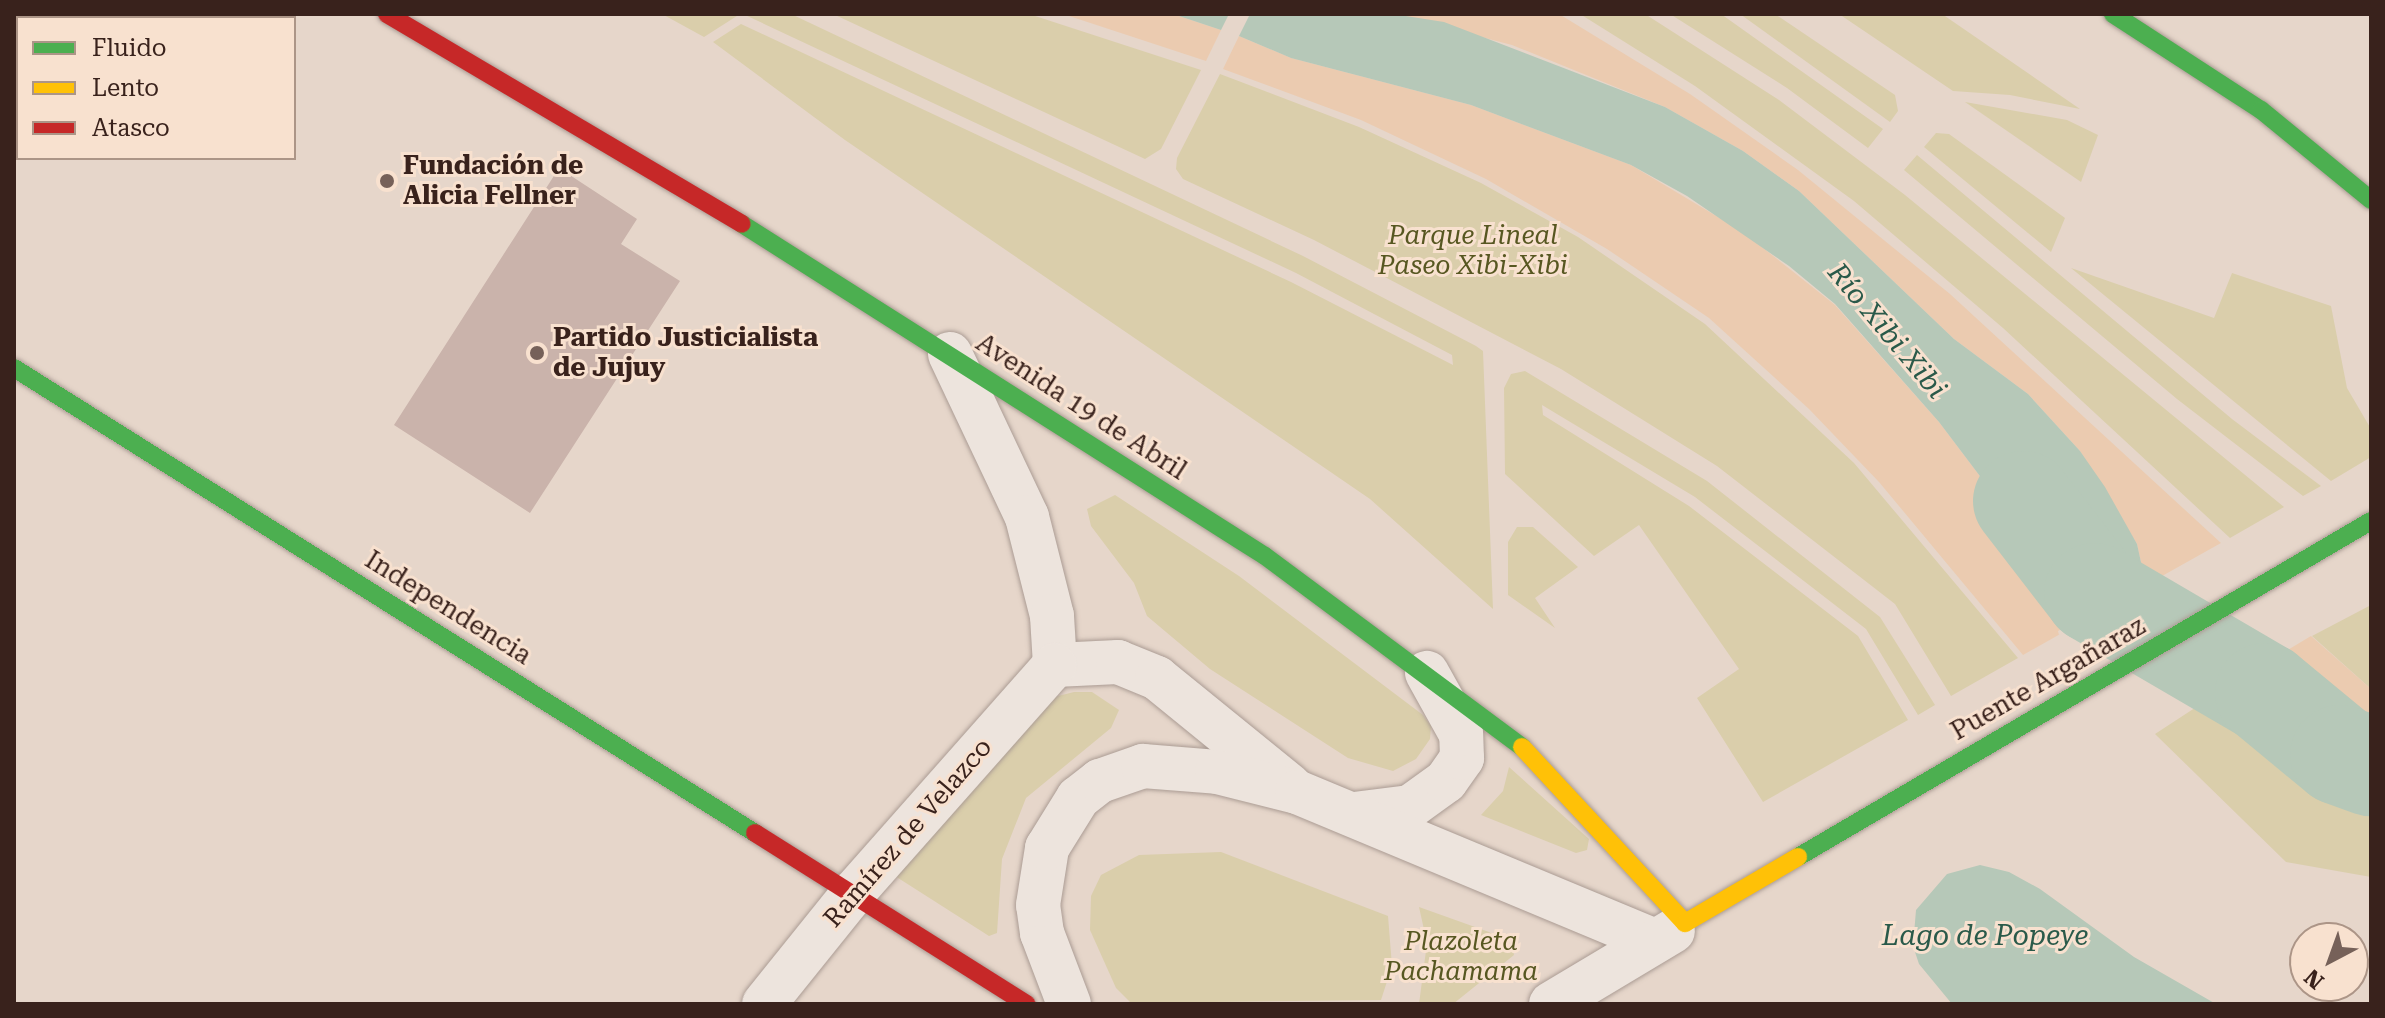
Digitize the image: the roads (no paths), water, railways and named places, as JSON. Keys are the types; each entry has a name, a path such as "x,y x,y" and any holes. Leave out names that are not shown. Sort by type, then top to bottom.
{"main road":[{"name":"Avenida 19 de Abril","path":"387,14 580,124 950,354 1265,556 1427,673 1559,779 1670,932"},
{"path":"2113,14 2261,110 2371,200"},
{"name":"Independencia","path":"14,368 854,892 1027,1004"},
{"name":"Puente Argañaraz","path":"1670,932 2371,521"}],"street":[{"path":"950,354 1027,517 1052,616 1055,665 1118,662 1157,678 1297,792"},
{"name":"Ramírez de Velazco","path":"764,1004 854,892 1055,665"},
{"path":"1352,814 1410,807 1446,781 1462,758 1461,734 1427,673"},
{"path":"1069,1004 1042,933 1038,905 1047,848 1078,798 1100,781 1143,766 1217,772 1297,792 1670,932"},
{"path":"1551,1004 1670,932"}],"water":[{"path":"1173,14 1229,14 1221,30"},
{"path":"1250,14 1393,14 1444,22 1665,107 1743,151 1799,191 1954,339 2028,394 2080,451 2105,487 2137,544 2146,585 2063,633 2001,504 1939,422 1835,304 1789,266 1687,196 1631,165 1471,105 1291,58 1239,36"},
{"path":"2263,665 2300,688 2371,718 2371,811 2256,745 2207,700"},
{"name":"Lago de Popeye","path":"1980,865 2009,872 2040,889 2134,957 2216,1004 1952,1004 1919,964 1913,946 1916,910 1947,874"}],"waterway":[{"name":"Río Xibi Xibi","path":"2023,501 2094,593 2265,693 2340,755 2371,766"}],"place":[{"name":"Fundación de Alicia Fellner","path":"387,181"},
{"name":"Partido Justicialista de Jujuy","path":"537,353"}],"park label":[{"name":"Parque Lineal Paseo Xibi-Xibi","path":"1473,251"},
{"name":"Plazoleta Pachamama","path":"1461,957"}]}
